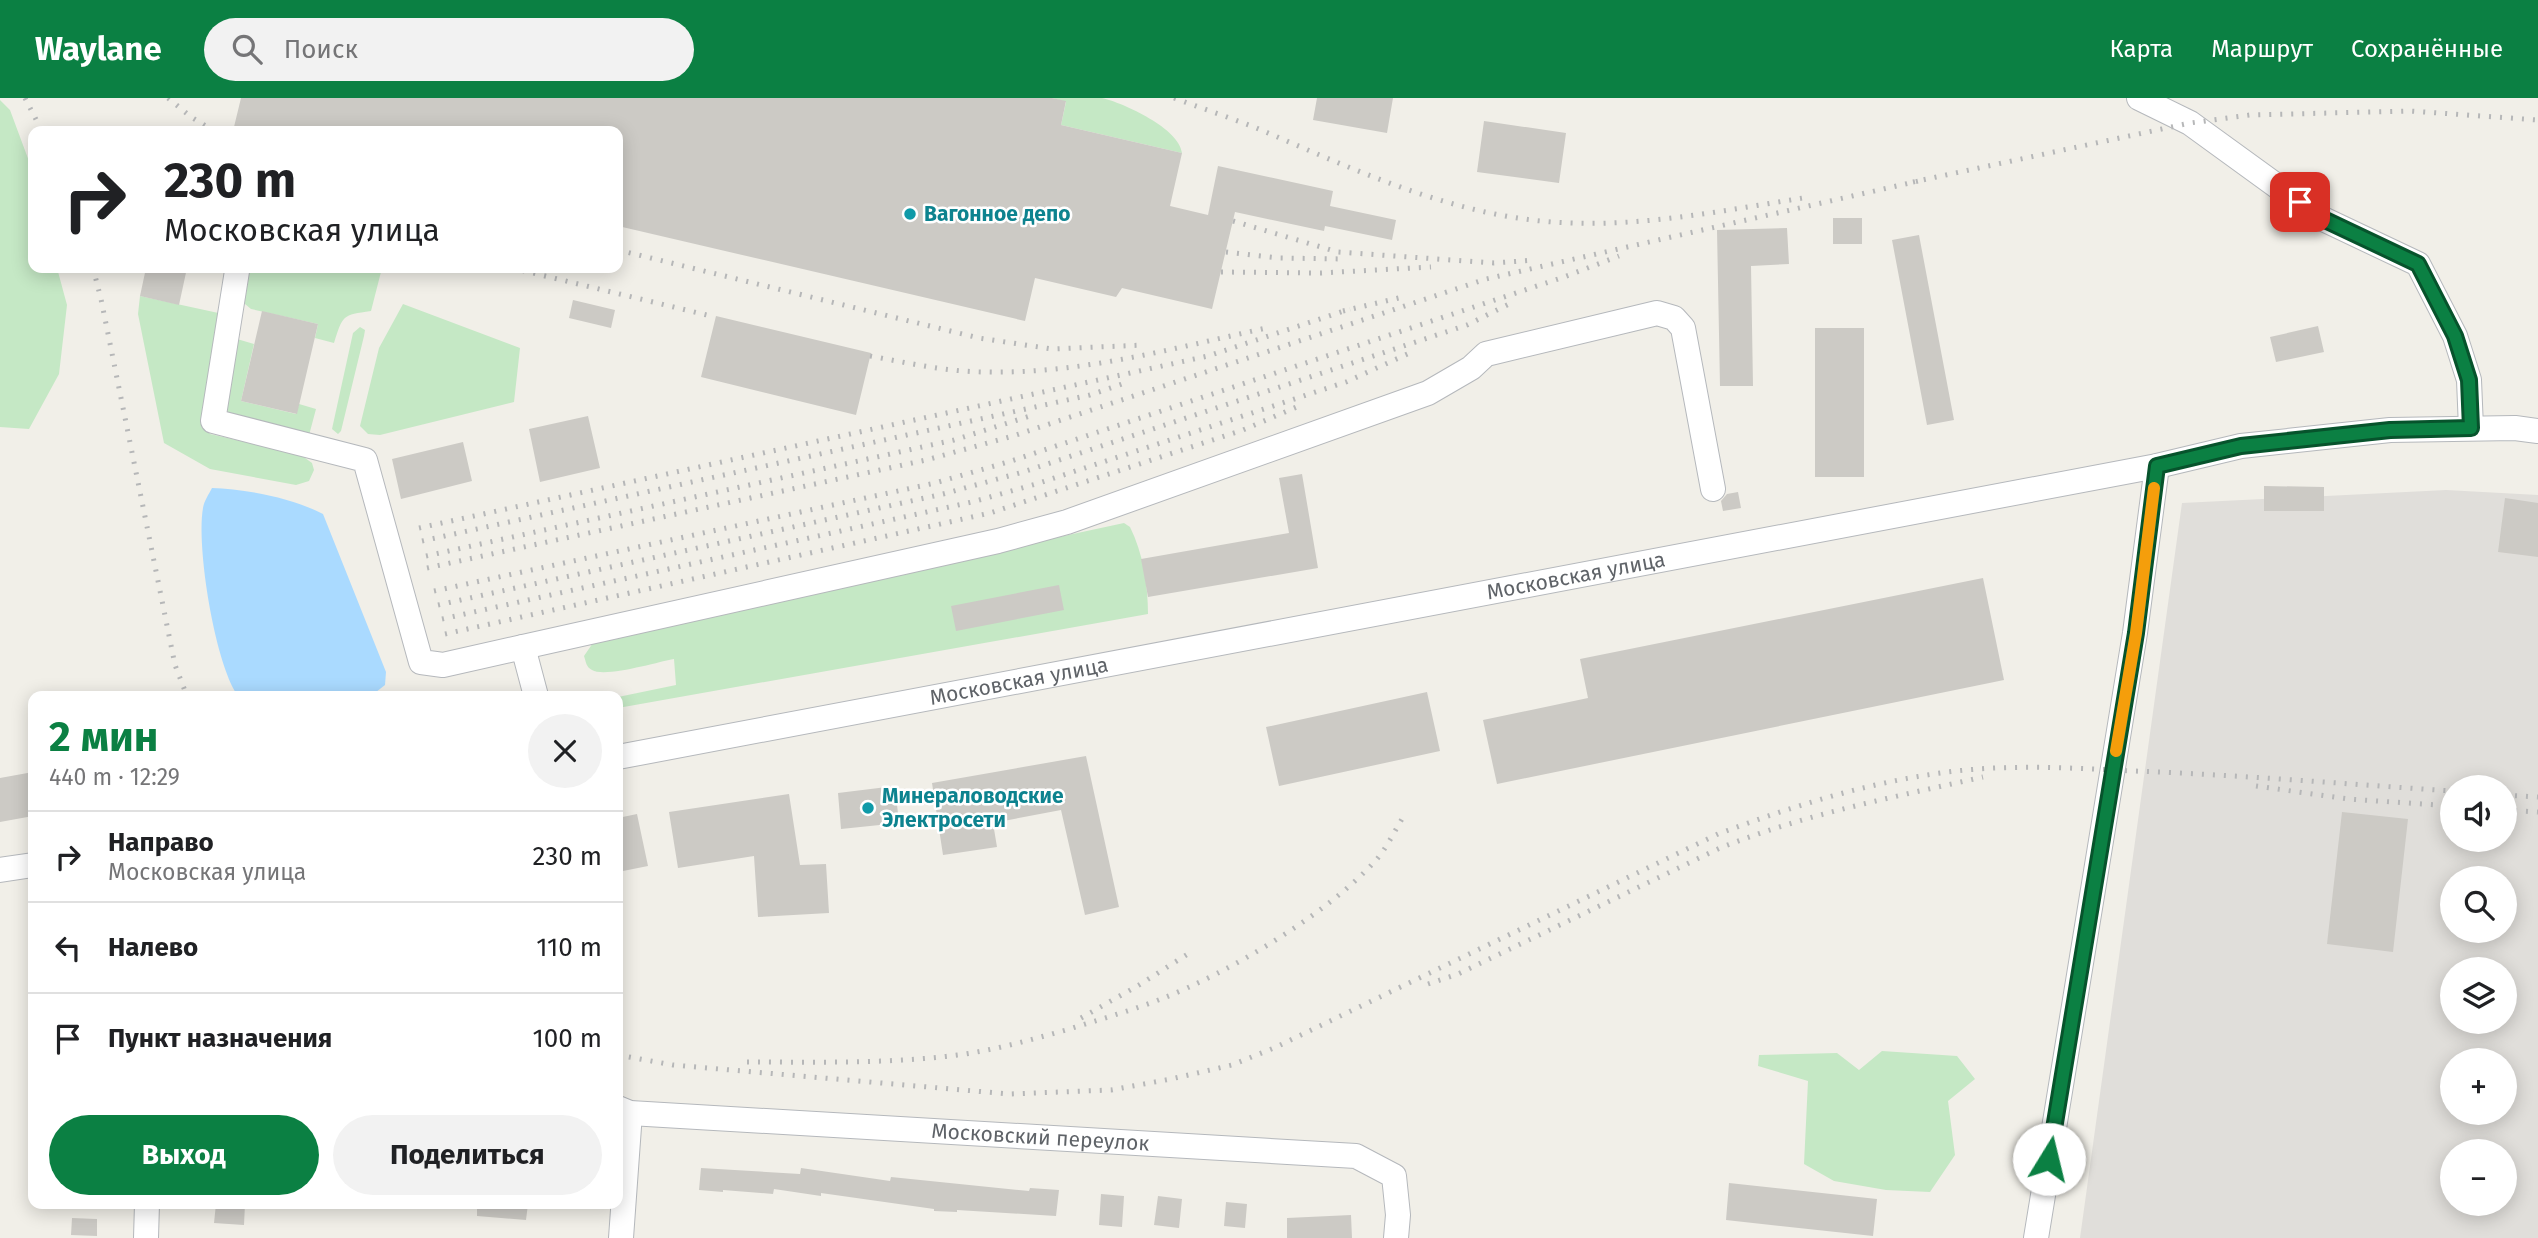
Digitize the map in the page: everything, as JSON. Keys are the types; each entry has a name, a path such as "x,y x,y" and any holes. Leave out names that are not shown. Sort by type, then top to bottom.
{"street":[{"path":"2139,98 2190,123 2321,218 2418,264 2458,347 2469,380 2471,428"},
{"path":"237,273 213,421 365,460 421,662 443,665 999,541 1055,525 1429,393 1471,368 1486,354 1657,313 1674,318 1683,328 1713,489"},
{"name":"Московская улица","path":"623,756 2157,466 2241,446 2390,430 2515,428 2538,431"},
{"path":"2036,1238 2136,633 2157,466"},
{"path":"523,647 535,691"},
{"path":"0,870 28,865"},
{"path":"623,1153 624,1111"},
{"name":"Московский переулок","path":"624,1111 1356,1156 1394,1176 1398,1215 1396,1238"},
{"path":"146,1238 147,1209"},
{"path":"621,1238 622,1209"}],"shaded area":[{"path":"2446,490 2538,495 2538,1238 2080,1238 2182,503"}],"green space":[{"path":"1052,98 1102,98 1124,105 1162,126 1179,144 1182,153 1061,125 1066,102"},
{"path":"0,100 10,110 28,159 28,273 58,273 67,305 59,374 29,429 0,427"},
{"path":"249,273 381,273 371,311 345,318 334,343 315,338 318,324 251,309 245,304"},
{"path":"140,296 223,314 205,425 210,434 301,455 312,463 314,470 309,481 296,485 210,469 164,443 138,314"},
{"path":"403,304 520,348 514,402 380,435 368,434 360,426 379,348"},
{"path":"360,327 365,330 364,336 341,431 338,434 332,429 353,333"},
{"path":"237,339 254,344 241,401 296,414 299,404 316,409 308,439 230,416 224,406"},
{"path":"1124,523 1130,527 1135,537 1146,581 1148,614 623,707 623,696 676,685 674,659 619,671 592,670 586,664 584,656 597,637"},
{"path":"1882,1051 1957,1056 1975,1079 1948,1101 1955,1155 1930,1192 1886,1190 1834,1181 1804,1164 1808,1081 1758,1066 1759,1055 1837,1053 1859,1070"}],"water":[{"path":"212,488 239,490 298,503 323,514 386,672 385,685 377,691 236,691 222,659 209,605 202,549 204,505"}],"building":[{"name":"Вагонное депо","path":"241,98 1052,98 1066,101 1061,125 1182,153 1170,206 1208,215 1218,166 1333,191 1330,206 1396,220 1392,240 1325,226 1324,231 1235,212 1212,309 1122,288 1116,297 1035,278 1025,321 623,227 623,126 234,126"},
{"path":"1317,98 1393,98 1387,133 1313,120"},
{"path":"1484,121 1566,133 1559,183 1477,172"},
{"path":"1833,218 1862,218 1862,244 1833,244"},
{"path":"1787,228 1789,264 1751,266 1753,386 1720,386 1717,230"},
{"path":"1919,235 1954,420 1927,425 1892,240"},
{"path":"145,273 186,273 179,305 140,296"},
{"path":"573,300 615,310 611,328 569,318"},
{"path":"262,311 318,324 297,414 241,401"},
{"path":"716,316 871,353 856,415 701,377"},
{"path":"2318,326 2324,352 2276,362 2270,337"},
{"path":"1815,328 1864,328 1864,477 1815,477"},
{"path":"588,416 600,468 540,482 529,429"},
{"path":"463,442 472,481 401,499 392,459"},
{"path":"1302,474 1318,568 1148,597 1141,559 1289,533 1279,478"},
{"path":"2264,486 2324,487 2324,511 2264,511"},
{"path":"1738,492 1741,508 1723,511 1721,501 1727,494"},
{"path":"2505,498 2538,503 2538,557 2498,552"},
{"path":"1983,578 2004,680 1497,784 1483,720 1588,698 1580,659"},
{"path":"1059,585 1064,610 956,631 951,606"},
{"path":"1427,692 1440,751 1279,786 1266,727"},
{"path":"1086,756 1119,907 1085,915 1061,810 993,823 997,847 943,855 932,783"},
{"path":"28,773 28,817 0,822 0,778"},
{"name":"Минераловодские Электросети","path":"895,786 899,823 841,829 838,793"},
{"path":"789,794 800,865 826,864 829,913 758,917 754,856 678,868 669,812"},
{"path":"2342,812 2408,819 2393,952 2327,944"},
{"path":"637,814 648,866 623,871 623,817"},
{"path":"701,1168 800,1174 801,1168 890,1181 891,1177 1029,1191 1030,1188 1059,1190 1056,1216 934,1211 821,1193 821,1196 774,1189 773,1194 699,1190"},
{"path":"1729,1183 1877,1199 1873,1236 1726,1220"},
{"path":"1101,1194 1124,1196 1122,1227 1099,1225"},
{"path":"1158,1196 1182,1199 1179,1228 1154,1225"},
{"path":"1226,1202 1247,1204 1245,1228 1224,1226"},
{"path":"215,1209 245,1209 244,1225 214,1223"},
{"path":"477,1209 527,1209 526,1220 477,1216"},
{"path":"1351,1215 1352,1238 1287,1238 1287,1218"},
{"path":"72,1218 97,1219 97,1236 71,1235"}],"railway":[{"path":"25,98 39,126"},
{"path":"168,98 206,126"},
{"path":"1174,98 1254,127 1409,190 1489,213 1530,220 1572,223 1631,222 1691,216 1809,197"},
{"path":"1913,182 2190,123 2250,115 2410,111 2538,120"},
{"path":"427,568 926,460 1013,436 1486,279 1923,180"},
{"path":"1233,221 1338,252 1494,263 1535,260"},
{"path":"623,251 979,338 1052,349 1145,345"},
{"path":"1226,252 1279,258 1345,259"},
{"path":"434,591 935,483 1008,462 1564,277 1619,256"},
{"path":"1221,272 1321,273 1431,267"},
{"path":"94,273 175,665 185,691"},
{"path":"533,273 715,317"},
{"path":"1343,311 1407,296"},
{"path":"438,605 943,494 1023,472 1467,325 1511,303"},
{"path":"419,528 1208,356 1350,309"},
{"path":"870,356 957,370 987,372 1059,369 1166,351 1271,327"},
{"path":"442,619 972,502 1036,484 1346,382 1414,351"},
{"path":"422,541 1090,395 1128,382"},
{"path":"445,634 990,513 1243,430 1299,406"},
{"path":"426,556 954,440 1030,416"},
{"path":"623,1056 673,1065 1009,1094 1111,1090 1232,1065 1274,1048 1718,834 1803,805 1889,782 1948,772 2041,767 2440,790"},
{"path":"1428,984 1458,974 1720,848 1752,836 1850,807 1983,777"},
{"path":"2256,786 2348,799 2440,805"},
{"path":"2517,796 2538,797"},
{"path":"2517,811 2538,812"},
{"path":"747,1062 879,1061 958,1055 1053,1034 1161,999 1247,957 1332,900 1377,859 1405,814"},
{"path":"1081,1018 1194,950"}],"slow traffic":[{"path":"2116,751 2136,633 2154,488"}],"place":[{"name":"Вагонное депо","path":"910,214"},
{"name":"Минераловодские Электросети","path":"868,808"}],"route":[{"path":"2049,1159 2136,633 2157,466 2241,446 2390,430 2471,428 2469,380 2455,336 2418,264 2321,218 2300,202"}]}
